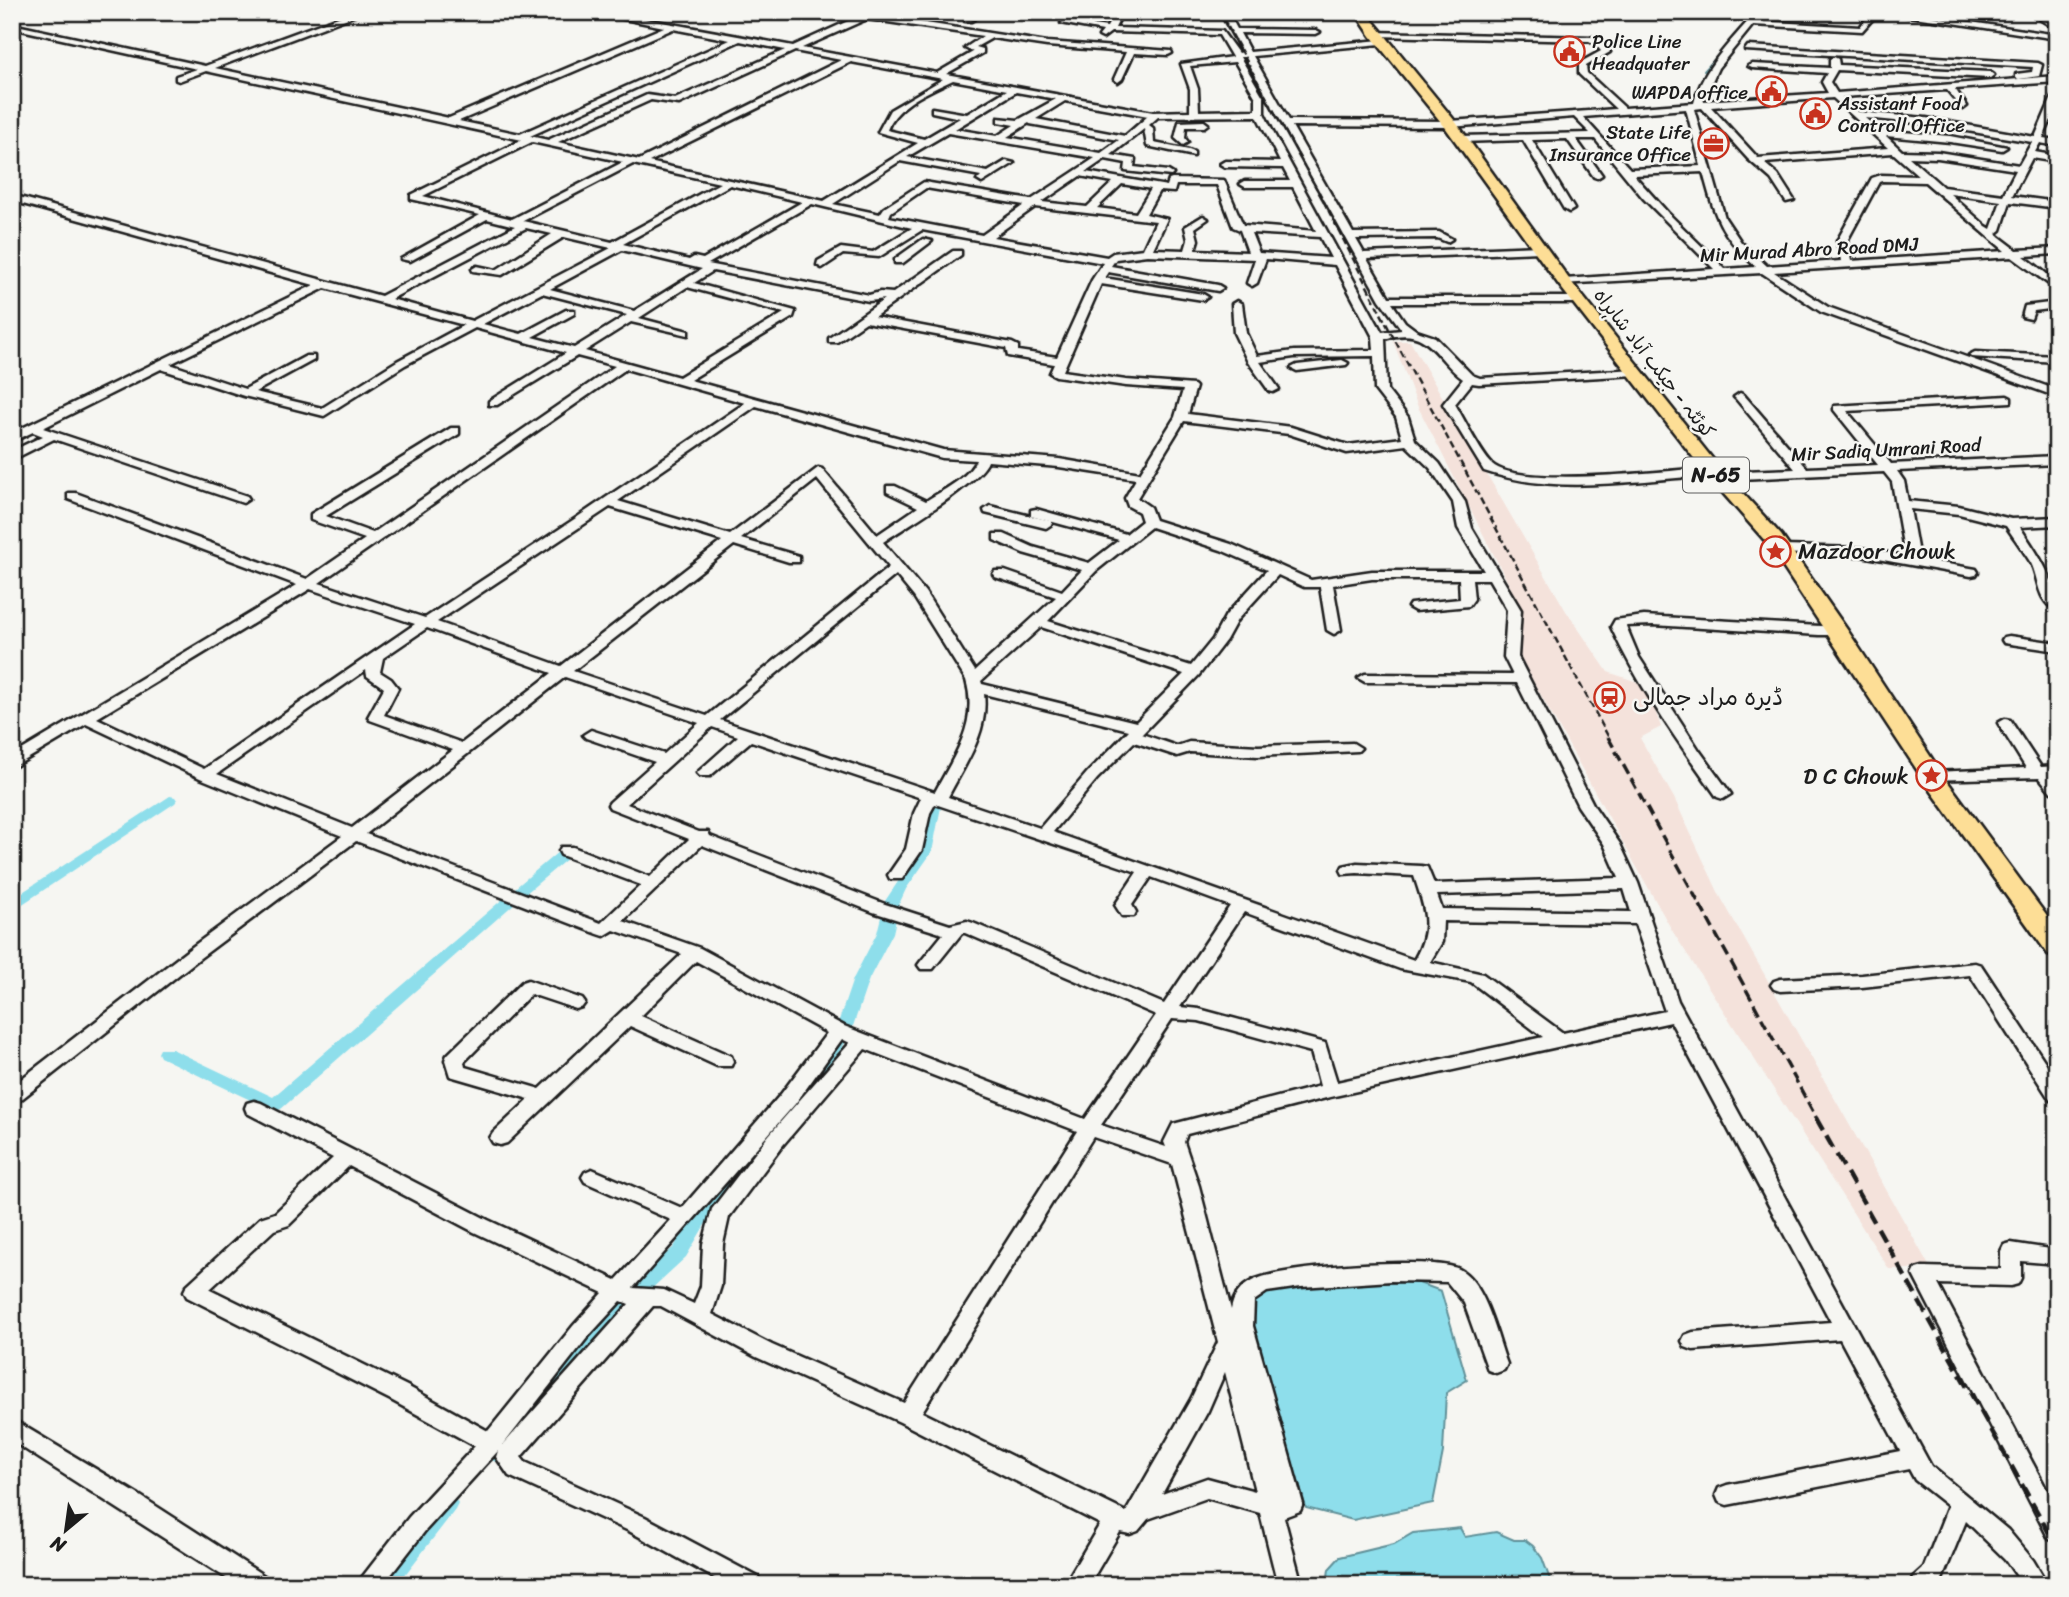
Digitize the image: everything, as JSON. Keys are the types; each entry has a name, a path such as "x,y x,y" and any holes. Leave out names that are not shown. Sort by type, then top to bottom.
{"highway":[{"name":"کوئٹہ - جیکب آباد شاہراہ","path":"1360,12 1378,38 1456,131 1578,300 1716,473 1782,550 1933,777 2057,948"}],"street":[{"path":"179,78 360,12"},
{"path":"593,12 1155,115 1259,113"},
{"path":"627,19 644,12"},
{"path":"968,19 982,12"},
{"path":"1087,12 1117,14 1109,30 1094,47"},
{"path":"1224,12 1360,256 1401,324 1413,333 1435,341 1462,375 1469,379 1501,381 1636,372"},
{"path":"1760,12 1712,67 1702,84 1698,103 1707,169 1720,218 1727,233 1765,269 1821,308 1907,342 1992,369 2057,394"},
{"path":"1752,23 1862,29 1875,12"},
{"path":"1885,12 1974,21 2057,37"},
{"path":"2032,12 2057,28"},
{"path":"547,144 650,97 676,102 871,14 991,35 1168,53"},
{"path":"1065,23 1109,30 1180,34 1222,33 1259,98 1259,113 1379,337 1381,390 1402,417 1409,441 1435,466 1459,502 1465,528 1514,610 1511,657 1586,806 1612,844 1630,883 1676,1015 1923,1473 1991,1526 2027,1568 2036,1585"},
{"path":"12,26 729,182 921,227 1217,288"},
{"path":"448,122 673,27"},
{"path":"1234,30 1316,32"},
{"path":"1168,53 1169,57 1185,64 1418,33 1522,40 1590,39 1598,42 1606,52 1582,65 1583,74 1623,111"},
{"path":"1168,53 1173,40 1180,34"},
{"path":"939,75 979,51 969,48 991,35"},
{"path":"518,138 738,39"},
{"path":"1748,48 2038,65 2036,74 2032,76 1752,66"},
{"path":"1118,79 1131,50"},
{"path":"1833,53 1834,69 1826,82 1833,94 1990,234 2057,288"},
{"path":"1914,57 1920,72"},
{"path":"12,198 324,284 385,298 636,162 850,60"},
{"path":"1185,64 1194,89 1195,114"},
{"path":"1456,131 1575,114 2054,80 2057,67"},
{"path":"926,142 882,132 889,116 895,111 914,97 951,78"},
{"path":"1949,86 1963,106"},
{"path":"826,205 898,158 1015,89"},
{"path":"1990,234 1996,230 2002,205 2019,168 2052,115 2057,95"},
{"path":"996,140 1052,107 1061,98"},
{"path":"1001,120 1022,122 1061,98"},
{"path":"1698,105 1775,177 1789,200"},
{"path":"1052,107 1064,109"},
{"path":"936,110 969,117"},
{"path":"1076,112 1145,125 1149,128 1150,144 1159,148 1177,148 1191,154"},
{"path":"1575,114 1598,136 1657,207 1695,241 1722,272"},
{"path":"1855,114 1926,121 2057,143"},
{"path":"984,239 1032,203 1128,139 1155,115"},
{"path":"1030,121 1128,139"},
{"path":"1285,123 1526,137 1598,136"},
{"path":"1183,142 1180,138 1182,124 1266,124"},
{"path":"947,130 1132,161 1128,169 1168,174"},
{"path":"1024,144 1042,133"},
{"path":"1878,134 1950,139 2002,147"},
{"path":"1526,137 1569,209"},
{"path":"1570,137 1597,175"},
{"path":"529,140 414,197 564,234 705,262 811,201"},
{"path":"1756,161 1898,152 1938,155 2019,168"},
{"path":"2028,154 2057,159"},
{"path":"898,158 990,175"},
{"path":"962,193 1009,163"},
{"path":"1225,164 1286,165"},
{"path":"1629,172 1707,169"},
{"path":"1077,173 1171,190 1172,182 1221,182 1226,200 1236,209 1238,227 1246,230 1325,234"},
{"path":"1847,264 1842,241 1877,178 1929,179"},
{"path":"1087,212 1120,181"},
{"path":"161,365 248,394 324,412 401,363 543,290 729,182"},
{"path":"1245,184 1297,184"},
{"path":"883,218 887,210 924,185 1087,212 1162,219 1193,240 1189,254"},
{"path":"1139,217 1156,188"},
{"path":"1941,190 2057,205"},
{"path":"406,259 486,216 711,268 869,298 900,295 957,253"},
{"path":"1147,252 1175,226 1203,219"},
{"path":"822,265 841,251 875,255 921,227"},
{"path":"1246,230 1259,256 1252,283"},
{"path":"477,269 498,273 554,236 564,234"},
{"path":"1349,236 1439,235 1447,239"},
{"path":"899,261 927,241"},
{"path":"1360,256 1540,248"},
{"path":"218,250 476,326 942,454 1059,463 1144,477"},
{"path":"1149,522 1145,510 1133,503 1131,498 1181,417 1189,387 1126,383 1056,373 1097,280 1107,264 1119,254 1147,252 1338,262"},
{"name":"Mir Murad Abro Road DMJ","path":"1564,282 2055,253"},
{"path":"892,296 890,293 928,267"},
{"path":"494,402 711,268"},
{"path":"1097,280 1203,297"},
{"path":"12,438 324,284"},
{"path":"680,381 789,315 790,311 686,284"},
{"path":"543,290 684,333"},
{"path":"833,340 892,296"},
{"path":"1385,300 1578,300"},
{"path":"1237,304 1240,333 1253,360 1273,389"},
{"path":"2026,317 2029,308 2057,305"},
{"path":"522,338 570,312"},
{"path":"864,318 1012,346 1012,355 1060,361"},
{"path":"1379,337 1391,333 1413,333"},
{"path":"2001,348 2010,358"},
{"path":"1253,360 1294,354 1380,358"},
{"path":"1975,355 2057,359"},
{"path":"248,394 251,389 310,358"},
{"path":"1297,368 1380,358"},
{"path":"12,763 308,584 625,365"},
{"name":"Mir Sadiq Umrani Road","path":"1469,379 1449,404 1489,468 1532,480 1804,472 2057,460"},
{"path":"1740,397 1804,472"},
{"path":"1913,561 1902,505 1902,490 1898,481 1838,408 2007,400"},
{"path":"205,775 376,656 755,401"},
{"path":"1181,417 1291,431 1347,449 1409,441"},
{"path":"32,429 243,499"},
{"path":"375,538 316,517 455,431"},
{"path":"12,456 53,435"},
{"path":"876,542 960,484 980,467 983,458"},
{"path":"12,1096 194,954 354,835 815,474 920,594 975,683 980,701 975,731 934,799 922,813 914,850 896,875"},
{"path":"891,489 926,506"},
{"path":"72,496 308,584 1147,870 1419,967 1477,978 1558,1039"},
{"path":"608,502 794,559"},
{"path":"1902,505 1959,510 2011,523 2057,520"},
{"path":"990,510 1054,526 1064,520"},
{"path":"1036,513 1128,538"},
{"path":"1149,522 1226,547 1309,584 1372,575 1494,575"},
{"path":"975,683 1091,568 1149,522"},
{"path":"2011,523 2039,566 2047,594 2057,606"},
{"path":"999,537 1028,550 1091,568"},
{"path":"1782,550 1861,552 1971,572"},
{"path":"897,567 709,721 617,804 879,908 954,932"},
{"path":"1042,834 1092,776 1194,672 1219,640 1231,618 1276,569"},
{"path":"1000,574 1065,596"},
{"path":"1415,607 1464,603 1467,599 1465,576"},
{"path":"1326,583 1334,630"},
{"path":"1038,622 1194,672"},
{"path":"1723,794 1632,657 1618,628 1620,623 1665,622 1793,631 1838,631"},
{"path":"2009,640 2057,647"},
{"path":"376,656 372,673 386,681 391,688 375,717 463,749"},
{"path":"1365,678 1522,679"},
{"path":"975,683 1136,733 1177,751 1189,747 1258,751 1353,748"},
{"path":"87,719 205,775 604,930 702,836"},
{"path":"2005,723 2057,789"},
{"path":"705,773 748,734"},
{"path":"591,735 666,760"},
{"path":"1933,777 2045,772"},
{"path":"567,851 653,884"},
{"path":"1349,870 1357,867 1421,871 1434,915 1433,942 1419,967"},
{"path":"1129,912 1123,905 1147,870"},
{"path":"1428,890 1630,883"},
{"path":"908,1415 1089,1128 1240,905"},
{"path":"1434,915 1641,918"},
{"path":"611,923 694,953 838,1031 1089,1128 1179,1159"},
{"path":"927,965 957,928 967,927 1167,1012 1199,1015 1319,1048 1330,1090"},
{"path":"500,1138 694,953"},
{"path":"1780,985 1862,981 1975,969 2057,1095"},
{"path":"544,1097 457,1071 454,1059 528,986 576,1003"},
{"path":"1290,1585 1272,1506 1227,1345 1189,1186 1174,1142 1180,1129 1330,1090 1676,1015"},
{"path":"628,1018 724,1061"},
{"path":"368,1585 416,1524 491,1444 617,1290 685,1218 788,1099 838,1031"},
{"path":"700,1319 711,1286 713,1244 719,1215 776,1140 863,1039"},
{"path":"254,1108 481,1226 632,1297 664,1297 700,1319 764,1351 908,1415 1115,1520 1130,1524 1200,1404 1227,1345"},
{"path":"346,1157 282,1219 267,1224 194,1291 399,1393 491,1444"},
{"path":"592,1177 685,1218"},
{"path":"2053,1257 2011,1251 2011,1278 1923,1275 2053,1518"},
{"path":"1139,1512 1207,1488 1279,1508 1292,1504 1242,1326 1240,1307 1248,1294 1263,1284 1306,1278 1400,1272 1451,1274 1468,1288 1496,1364"},
{"path":"649,1296 507,1457 517,1469 637,1524 734,1581"},
{"path":"1693,1340 1845,1330"},
{"path":"12,1429 258,1585"},
{"path":"1727,1495 1915,1458"},
{"path":"1922,1585 1933,1574 1961,1503"},
{"path":"1076,1585 1115,1520"}],"shaded area":[{"path":"1393,341 1410,341 1566,611 1608,672 1646,685 1661,727 1640,738 1674,798 1720,896 1931,1269 1889,1269 1673,932 1519,656 1520,606 1418,407"}],"water":[{"path":"1416,1282 1441,1291 1467,1380 1446,1393 1443,1452 1433,1503 1353,1520 1306,1508 1246,1306 1264,1291 1311,1285"},
{"path":"1460,1528 1465,1537 1496,1532 1514,1540 1525,1540 1542,1558 1552,1585 1327,1585 1329,1569 1340,1557 1394,1544 1413,1533"}],"waterway":[{"path":"1704,71 1725,48"},
{"path":"12,906 170,800"},
{"path":"890,909 900,886 925,852 935,802"},
{"path":"520,891 563,855"},
{"path":"166,1053 275,1105 510,900"},
{"path":"844,1029 861,979 885,933 889,915"},
{"path":"777,1127 840,1039"},
{"path":"641,1287 680,1252 700,1218 758,1151"},
{"path":"496,1453 621,1306"},
{"path":"384,1585 448,1504"}],"railway":[{"path":"1220,12 1319,193"},
{"path":"1319,192 1391,333 1609,738"},
{"path":"1608,737 1817,1119"},
{"path":"1816,1118 2057,1547"}],"place":[{"name":"Police Line Headquater","path":"1569,52"},
{"name":"WAPDA office","path":"1771,92"},
{"name":"Assistant Food Controll Office","path":"1815,114"},
{"name":"State Life Insurance Office","path":"1714,143"},
{"name":"Mazdoor Chowk","path":"1775,551"},
{"name":"ڈیرہ مراد جمالی","path":"1610,697"},
{"name":"D C Chowk","path":"1932,776"}]}
